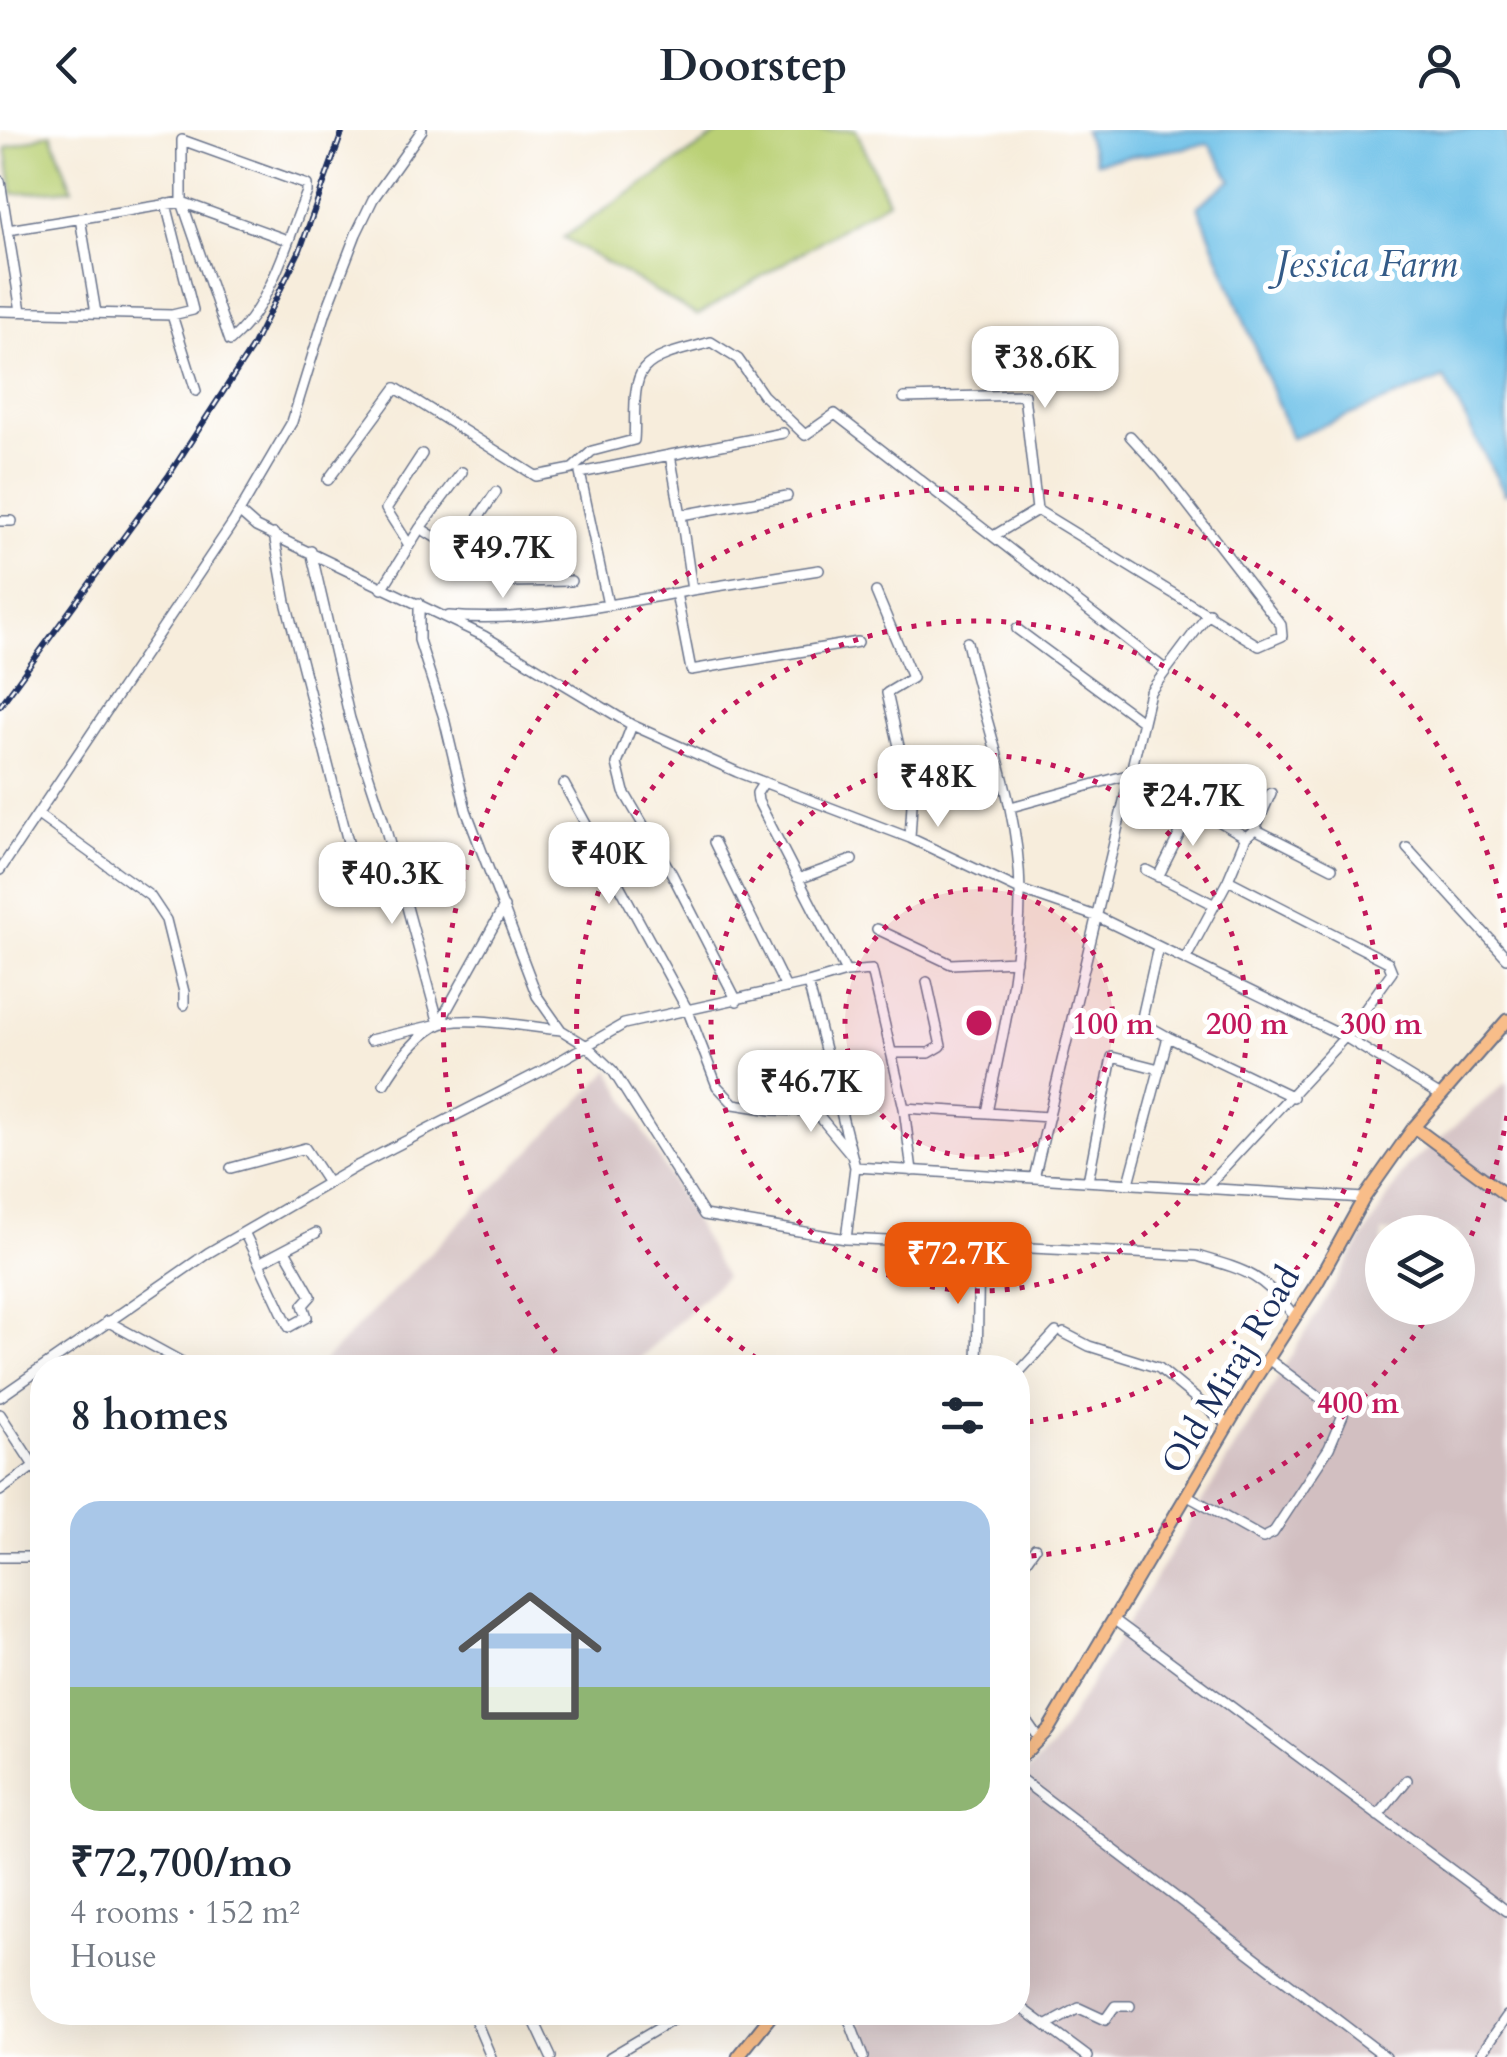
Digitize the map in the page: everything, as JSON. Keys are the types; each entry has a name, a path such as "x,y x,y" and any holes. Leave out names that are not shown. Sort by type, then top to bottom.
{"main road":[{"name":"Old Miraj Road","path":"1030,1747 1048,1730 1364,1198 1414,1128 1507,1020"},
{"path":"1414,1128 1507,1196"},
{"path":"741,2055 764,2025"}],"street":[{"path":"0,870 239,512 292,422 326,312 372,199 422,130"},
{"path":"182,140 306,185 307,192 264,296 243,330 230,341 182,202 182,140"},
{"path":"0,181 21,311"},
{"path":"8,230 182,202 287,240"},
{"path":"0,311 172,315 193,310 166,204"},
{"path":"80,218 96,313"},
{"path":"172,315 196,392"},
{"path":"328,480 396,388 536,476 572,470 592,452 634,440 638,386 644,369 660,359 712,342 738,359 763,395 805,434 835,414 1166,670"},
{"path":"904,398 1024,394 1036,510"},
{"path":"608,605 580,474 783,433"},
{"path":"1036,510 1259,646 1282,636 1281,625 1246,577 1130,436"},
{"path":"409,545 386,509 422,454"},
{"path":"670,455 692,590"},
{"path":"382,589 420,528 462,472"},
{"path":"456,550 496,492"},
{"path":"682,515 786,496"},
{"path":"996,535 1036,510"},
{"path":"239,512 256,527 484,636 632,725 764,782 910,838 1020,890 1098,917 1345,1037 1441,1096"},
{"path":"0,521 12,521"},
{"path":"420,528 508,582 570,581"},
{"path":"521,582 556,532"},
{"path":"274,534 290,620 355,869"},
{"path":"311,552 350,720 383,819 438,1024"},
{"path":"442,615 480,618 608,605 819,570"},
{"path":"876,592 912,678 887,693 912,804 910,838"},
{"path":"676,593 691,670 858,642"},
{"path":"419,603 419,640 444,718 466,810 537,996 561,1030 587,1046 613,1071 704,1215 846,1240 1197,1256 1237,1268 1270,1285 1295,1317"},
{"path":"1034,1178 1150,692 1208,613"},
{"path":"1017,630 1143,722"},
{"path":"967,642 1011,807 1020,890 1016,961 987,1113"},
{"path":"632,725 617,764 624,792 672,874 736,1002"},
{"path":"1011,807 1131,774"},
{"path":"764,782 757,793 758,801 846,972"},
{"path":"564,784 688,1011 717,1086 734,1104 815,1112 854,1162 912,1170 1364,1198"},
{"path":"1162,788 1246,837"},
{"path":"1186,958 1246,837 1256,830 1271,793"},
{"path":"1158,877 1194,805"},
{"path":"38,816 150,896 166,920 184,1004"},
{"path":"1256,830 1332,868"},
{"path":"714,842 786,988"},
{"path":"1406,848 1507,958"},
{"path":"798,880 852,860"},
{"path":"1146,870 1213,904"},
{"path":"1205,1188 1345,1037 1392,972 1392,966 1228,880"},
{"path":"384,1084 398,1059 438,1024 504,907"},
{"path":"877,929 951,964 1016,961"},
{"path":"1158,948 1141,1022 1292,1097"},
{"path":"59,1355 244,1232 624,1024 736,1002 846,972 872,970 904,1108 912,1170"},
{"path":"892,1053 929,1054 941,1046 927,982"},
{"path":"808,984 854,1162 846,1240"},
{"path":"370,1040 462,1021 561,1030"},
{"path":"1129,1184 1168,1038"},
{"path":"1088,1181 1112,1057 1160,1069"},
{"path":"772,1110 827,1060"},
{"path":"904,1108 1049,1118"},
{"path":"231,1168 306,1148 328,1183"},
{"path":"244,1232 289,1326 307,1317 303,1305 311,1296 286,1252"},
{"path":"259,1264 316,1233"},
{"path":"977,1355 979,1247"},
{"path":"107,1321 169,1355"},
{"path":"1030,1361 1060,1332 1089,1346 1159,1368 1228,1425"},
{"path":"1186,1496 1262,1538 1273,1533 1330,1448 1344,1415 1268,1359"},
{"path":"0,1397 30,1376"},
{"path":"0,1414 30,1453"},
{"path":"0,1491 30,1469"},
{"path":"1030,1555 1035,1548"},
{"path":"0,1558 30,1557"},
{"path":"1113,1619 1507,1911"},
{"path":"1030,1726 1039,1738"},
{"path":"1378,1816 1407,1780"},
{"path":"1030,1786 1386,2057"},
{"path":"1046,2026 1079,2008 1105,2020 1115,2006 1130,2006"},
{"path":"1030,2014 1088,2057"},
{"path":"1479,2057 1507,2016"},
{"path":"477,2025 491,2057"},
{"path":"536,2025 552,2057"},
{"path":"610,2057 664,2025"},
{"path":"851,2025 864,2057"}],"shaded area":[{"path":"610,1070 725,1277 644,1355 330,1355"},
{"path":"1507,1082 1507,2057 875,2057 861,2025 1030,2025 1030,1770 1052,1747 1365,1235 1365,1325 1475,1325 1475,1215 1377,1215 1407,1166"}],"green space":[{"path":"724,130 856,130 888,201 697,315 563,238"},
{"path":"51,133 72,189 13,194 6,148"}],"water":[{"name":"Jessica Farm","path":"1084,130 1507,130 1507,493 1444,378 1291,438 1198,206 1231,180 1209,144 1096,162"}],"railway":[{"path":"0,706 169,475 251,349 300,250 343,130"}]}
